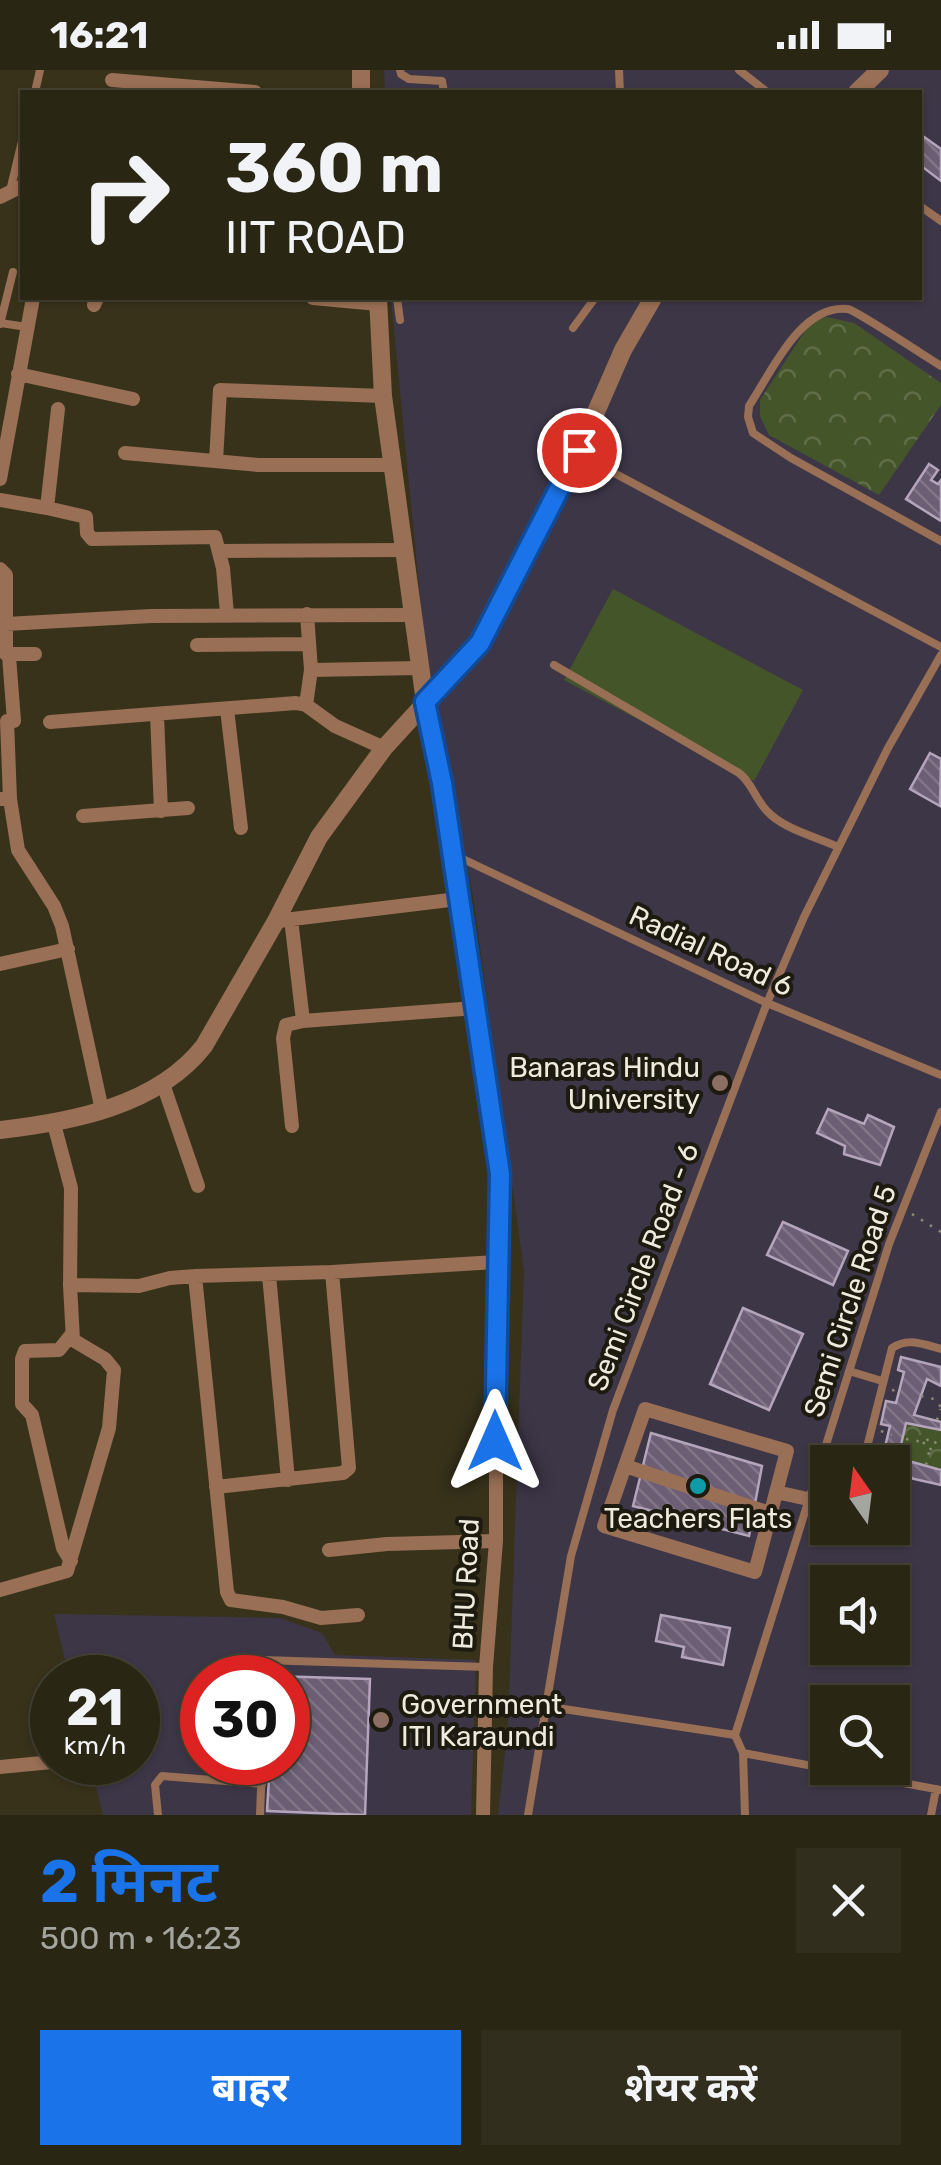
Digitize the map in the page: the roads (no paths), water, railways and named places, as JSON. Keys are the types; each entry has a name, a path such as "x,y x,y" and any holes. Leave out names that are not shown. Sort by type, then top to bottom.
{"street":[{"path":"859,90 880,70"},
{"path":"112,81 228,90"},
{"path":"1,470 33,300"},
{"path":"0,1130 54,1124 102,1110 163,1084 192,1062 284,920 320,837 384,748 480,643 564,483 623,350 652,300"},
{"path":"378,301 391,465 425,702"},
{"path":"18,374 132,399"},
{"path":"216,461 220,390 383,396"},
{"path":"46,508 58,410"},
{"path":"125,453 258,465 391,465"},
{"path":"0,500 86,517 87,533 92,540 210,536 218,540 228,614"},
{"path":"220,551 403,550"},
{"path":"0,568 6,575 5,650 9,656 5,799 18,850 54,906 68,950 102,1110"},
{"path":"6,624 228,614 413,614"},
{"path":"306,705 311,670 307,614"},
{"path":"197,645 310,644"},
{"path":"9,656 35,654"},
{"path":"311,670 419,668"},
{"name":"BHU Road","path":"425,702 442,783 500,1174 496,1262 496,1541 486,1667 483,1815"},
{"path":"50,722 306,705 335,726 384,748"},
{"path":"227,709 242,828"},
{"path":"157,715 161,811"},
{"path":"83,816 188,808"},
{"path":"284,920 458,899"},
{"path":"284,920 303,1021"},
{"path":"0,964 68,950"},
{"path":"292,1126 283,1038 286,1026 303,1021 475,1008"},
{"path":"163,1084 198,1186"},
{"path":"0,1590 64,1574 109,1428 115,1380 111,1364 70,1335 71,1188 54,1124"},
{"path":"70,1285 140,1286 195,1276 496,1262"},
{"path":"216,1487 344,1473 349,1468 332,1272"},
{"path":"268,1275 288,1480"},
{"path":"195,1276 227,1592 231,1600 333,1619 358,1615"},
{"path":"70,1335 55,1352 25,1352 22,1404 32,1415 62,1548 71,1560"},
{"path":"645,1409 787,1450 776,1492 755,1572 604,1526 645,1409"},
{"path":"625,1466 770,1513"},
{"path":"776,1492 808,1499"},
{"path":"329,1550 496,1541"},
{"path":"0,1767 30,1764"}],"lane":[{"path":"400,70 409,78 438,79 444,90"},
{"path":"739,70 764,90"},
{"path":"11,191 20,165"},
{"path":"13,272 0,323 27,327"},
{"path":"397,300 400,320"},
{"path":"574,328 594,300"},
{"path":"941,366 848,309 817,314 801,326 749,406 748,417 754,433 791,458 941,541"},
{"path":"614,472 941,647"},
{"name":"Semi Circle Road - 6","path":"528,1815 571,1556 613,1410 767,1003 804,916 888,748 941,655"},
{"path":"554,665 739,773 748,780 767,812 778,820 838,847"},
{"name":"Radial Road 6","path":"464,860 767,1003 941,1075"},
{"name":"Semi Circle Road 5","path":"734,1735 902,1207 941,1112"},
{"path":"867,1445 892,1348 912,1341 941,1349"},
{"path":"849,1371 882,1381"},
{"path":"310,1662 486,1667"},
{"path":"544,1706 734,1735 743,1753 745,1815"},
{"path":"743,1753 938,1790 931,1815"},
{"path":"158,1815 155,1786 162,1776 180,1777"},
{"path":"260,1815 262,1785"}],"place":[{"name":"Banaras Hindu University","path":"720,1083"},
{"name":"Teachers Flats","path":"698,1486"},
{"name":"Government ITI Karaundi","path":"381,1720"}]}
